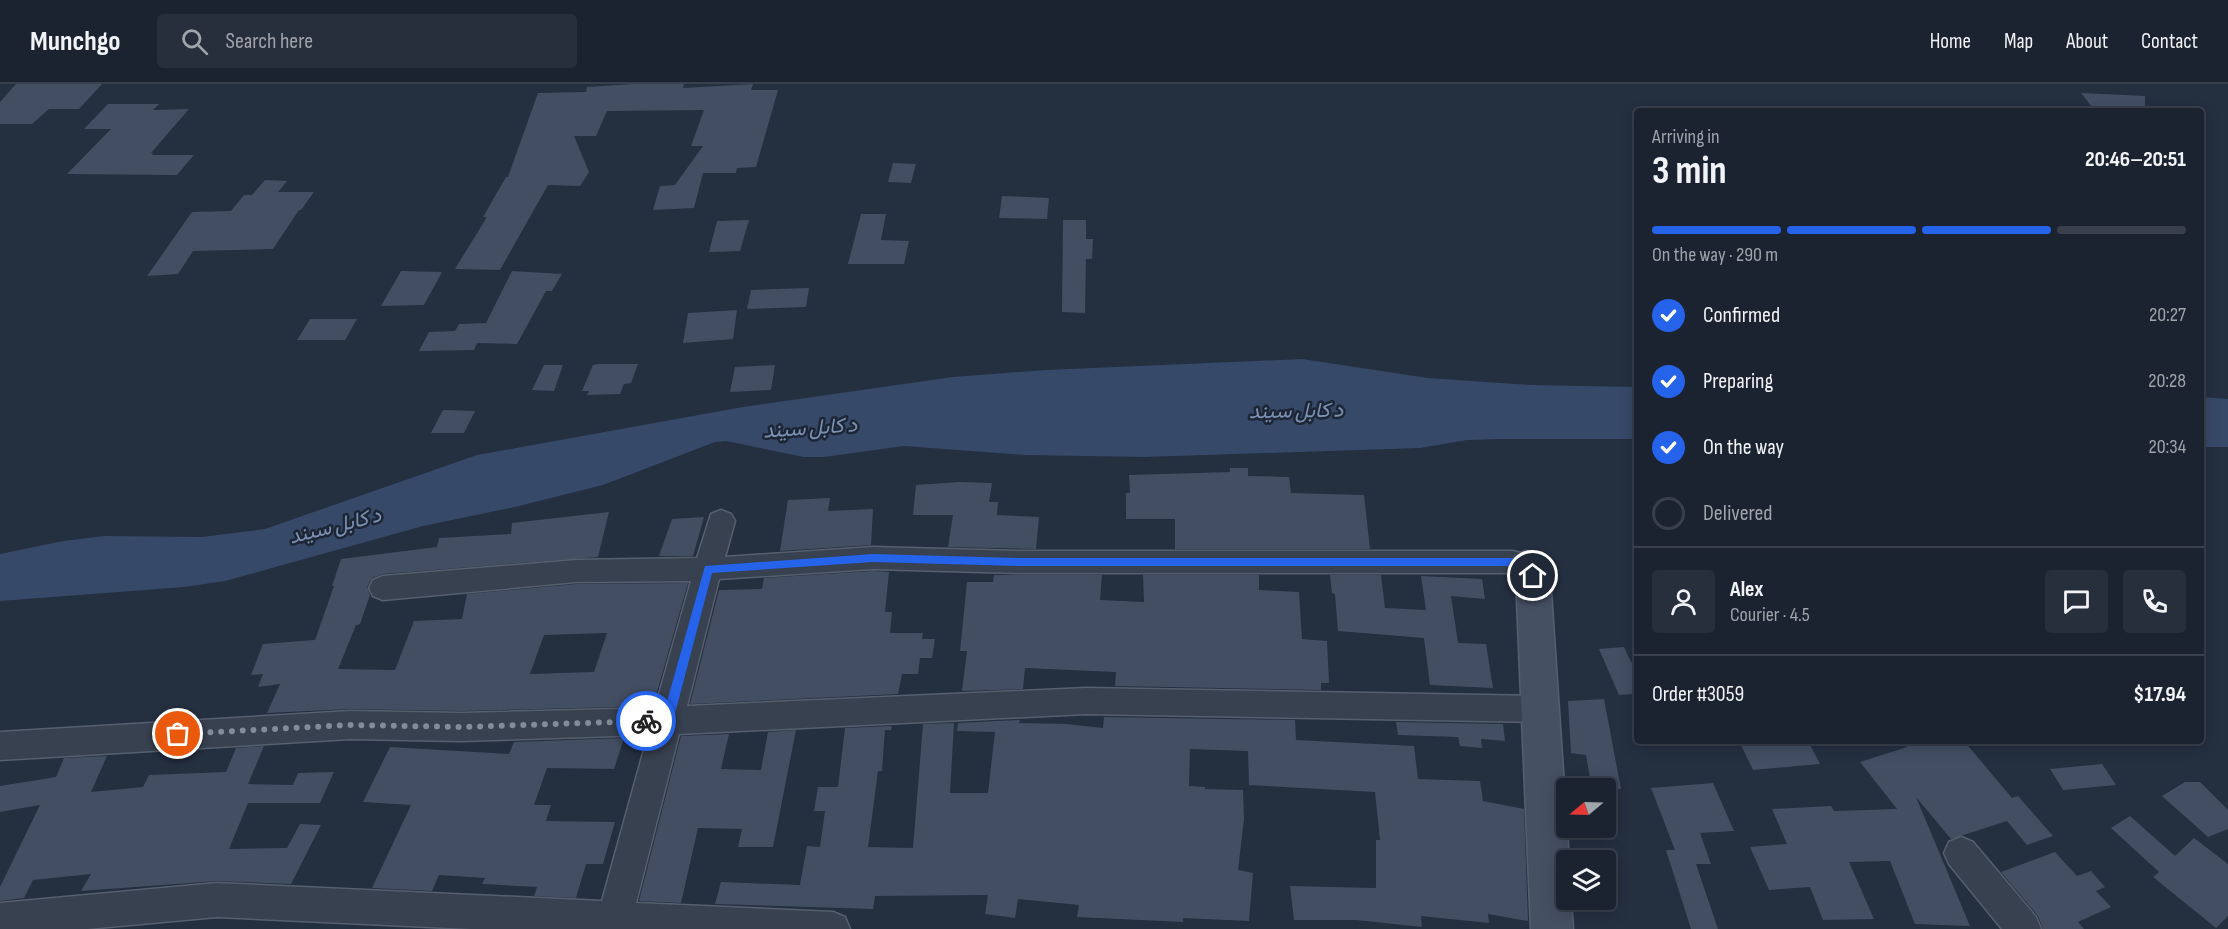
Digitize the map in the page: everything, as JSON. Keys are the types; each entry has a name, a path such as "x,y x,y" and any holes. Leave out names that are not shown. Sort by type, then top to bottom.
{"street":[{"path":"614,919 721,522"},
{"path":"382,588 576,570 708,569 873,558 1019,562 1513,562 1526,565 1533,576 1552,929"},
{"path":"0,746 350,725 461,727 667,721 1086,701 1539,709"},
{"path":"1961,853 2024,929"},
{"path":"0,920 217,900 833,929"}],"water":[{"name":"د کابل سيند","path":"1302,359 1428,378 1531,385 1634,387 1634,439 1467,440 1420,448 1145,457 1025,455 904,446 824,457 804,457 726,441 715,442 603,485 515,507 423,526 225,581 184,587 0,601 0,554 63,541 105,536 202,537 265,529 477,455 743,407 953,377 1046,370"},
{"path":"2204,397 2228,399 2228,447 2204,447"}],"building":[{"path":"16,84 102,84 79,109 49,109 32,124 0,124 0,102"},
{"path":"684,84 683,88 753,84 751,90 778,90 756,167 737,168 736,173 703,173 694,208 653,210 660,186 675,185 703,146 691,146 704,110 607,111 596,136 574,136 589,172 580,186 548,185 500,270 455,269 508,177 538,93 586,92 587,87"},
{"path":"2081,93 2145,96 2145,108 2093,108"},
{"path":"108,104 159,104 153,110 189,109 151,153 152,155 194,155 177,175 67,174 111,129 84,129"},
{"path":"893,163 916,164 911,183 888,182"},
{"path":"265,180 287,181 278,192 314,192 273,249 193,251 178,274 147,276 192,212 231,211 244,195 252,195"},
{"path":"1002,196 1049,198 1047,219 999,218"},
{"path":"861,214 886,214 881,240 909,241 904,264 848,264"},
{"path":"749,220 740,251 709,252 717,221"},
{"path":"1063,220 1086,220 1086,239 1093,239 1092,259 1086,259 1085,313 1062,312"},
{"path":"401,271 442,272 424,305 381,306"},
{"path":"512,271 562,274 552,291 546,291 517,344 477,343 474,350 419,351 429,332 455,331 459,324 486,323"},
{"path":"809,288 806,307 747,309 751,290"},
{"path":"737,310 733,339 683,343 688,313"},
{"path":"310,319 357,319 345,340 297,340"},
{"path":"638,364 631,383 624,384 620,394 587,395 589,391 582,391 593,365"},
{"path":"544,365 563,365 554,391 532,390"},
{"path":"775,365 771,390 730,392 735,367"},
{"path":"443,410 475,411 464,433 431,433"},
{"path":"1230,468 1248,468 1248,476 1289,477 1291,493 1364,495 1370,549 1175,549 1175,519 1126,519 1126,493 1130,493 1129,475 1230,472"},
{"path":"960,482 992,483 989,502 998,502 997,515 1039,517 1036,549 948,547 953,515 913,515 916,485"},
{"path":"830,498 828,511 873,509 871,545 780,551 788,500"},
{"path":"609,512 598,557 383,574 372,578 367,587 370,595 360,624 356,625 338,669 395,670 414,621 462,619 467,594 576,584 688,583 653,706 461,711 350,709 267,713 280,684 258,687 263,674 251,675 263,644 315,640 341,559 437,547 439,538 511,534 512,523","holes":["607,633 594,672 530,674 544,635"]},
{"path":"704,517 693,556 659,556 672,519"},
{"path":"889,572 885,612 892,612 890,633 923,633 922,639 935,639 932,658 920,658 918,674 902,674 898,694 690,704 719,590 762,589 764,578"},
{"path":"994,575 1102,575 1100,600 1144,602 1143,575 1259,575 1259,590 1299,592 1302,639 1327,641 1329,683 1321,683 1321,690 1115,686 1116,672 1025,668 1023,689 962,691 967,651 960,651 967,582 993,582"},
{"path":"1330,575 1381,575 1385,608 1426,610 1421,576 1482,579 1485,599 1451,596 1458,643 1486,644 1493,688 1430,685 1424,638 1338,631 1335,594 1332,593"},
{"path":"1624,647 1631,662 1634,662 1634,694 1619,695 1599,649"},
{"path":"1604,699 1621,789 1616,789 1616,778 1590,778 1586,755 1571,753 1568,701"},
{"path":"1104,717 1295,720 1296,740 1414,746 1418,779 1480,781 1483,801 1524,809 1528,921 1488,914 1489,923 1421,916 1422,927 1356,920 1294,920 1290,886 1376,888 1376,840 1380,840 1375,792 1249,785 1248,751 1190,749 1189,786 1205,787 1205,789 1243,790 1244,819 1238,870 1253,873 1249,921 1183,918 1183,922 1077,917 1079,905 1018,899 1015,918 985,914 988,895 875,896 873,909 715,904 721,882 800,885 807,846 820,847 825,811 814,811 818,787 838,787 845,728 892,726 891,730 885,730 882,771 878,771 868,847 913,848 923,724 954,723 950,793 988,793 995,732 957,731 958,723 1020,720 1019,723 1067,724 1103,728"},
{"path":"1396,722 1503,724 1505,741 1481,739 1482,748 1460,746 1458,737 1398,735"},
{"path":"796,730 773,847 738,847 742,829 698,828 681,903 639,901 681,736 729,734 721,769 761,770 768,732"},
{"path":"624,738 614,769 547,768 534,805 551,805 546,821 615,822 603,864 586,864 576,898 534,896 537,887 482,884 485,878 439,875 432,891 372,888 411,805 363,802 390,747 509,754 514,742"},
{"path":"1740,744 1810,744 1820,764 1753,770"},
{"path":"1967,744 2012,798 2018,796 2053,836 2027,845 2007,821 1951,839 1916,797 1970,926 1915,924 1890,861 1849,862 1874,919 1823,920 1810,887 1769,890 1750,847 1787,844 1772,809 1831,806 1834,811 1897,809 1860,762 1907,747 1905,745"},
{"path":"264,746 248,784 293,785 298,773 334,772 320,803 248,803 229,849 287,848 300,824 321,825 291,884 217,881 81,891 91,874 33,880 24,898 0,901 0,887 40,805 0,812 0,786 56,777 64,758 107,756 91,792 143,787 149,775 226,772 236,748"},
{"path":"2102,764 2116,785 2063,790 2050,769"},
{"path":"2185,782 2200,782 2228,810 2228,829 2208,837 2162,796"},
{"path":"1713,783 1734,831 1700,833 1711,864 1696,864 1718,929 1691,929 1666,850 1675,850 1651,788"},
{"path":"2130,816 2175,856 2194,838 2228,864 2228,916 2216,928 2153,877 2159,872 2111,828"},
{"path":"2055,852 2077,876 2091,871 2105,887 2096,891 2111,907 2078,922 2084,929 2043,929 2038,916 2001,872"}],"way so far":[{"path":"178,734 350,725 461,727 646,721"}],"route":[{"path":"646,721 667,721 708,569 873,558 1019,562 1513,562 1526,565 1533,576"}]}
